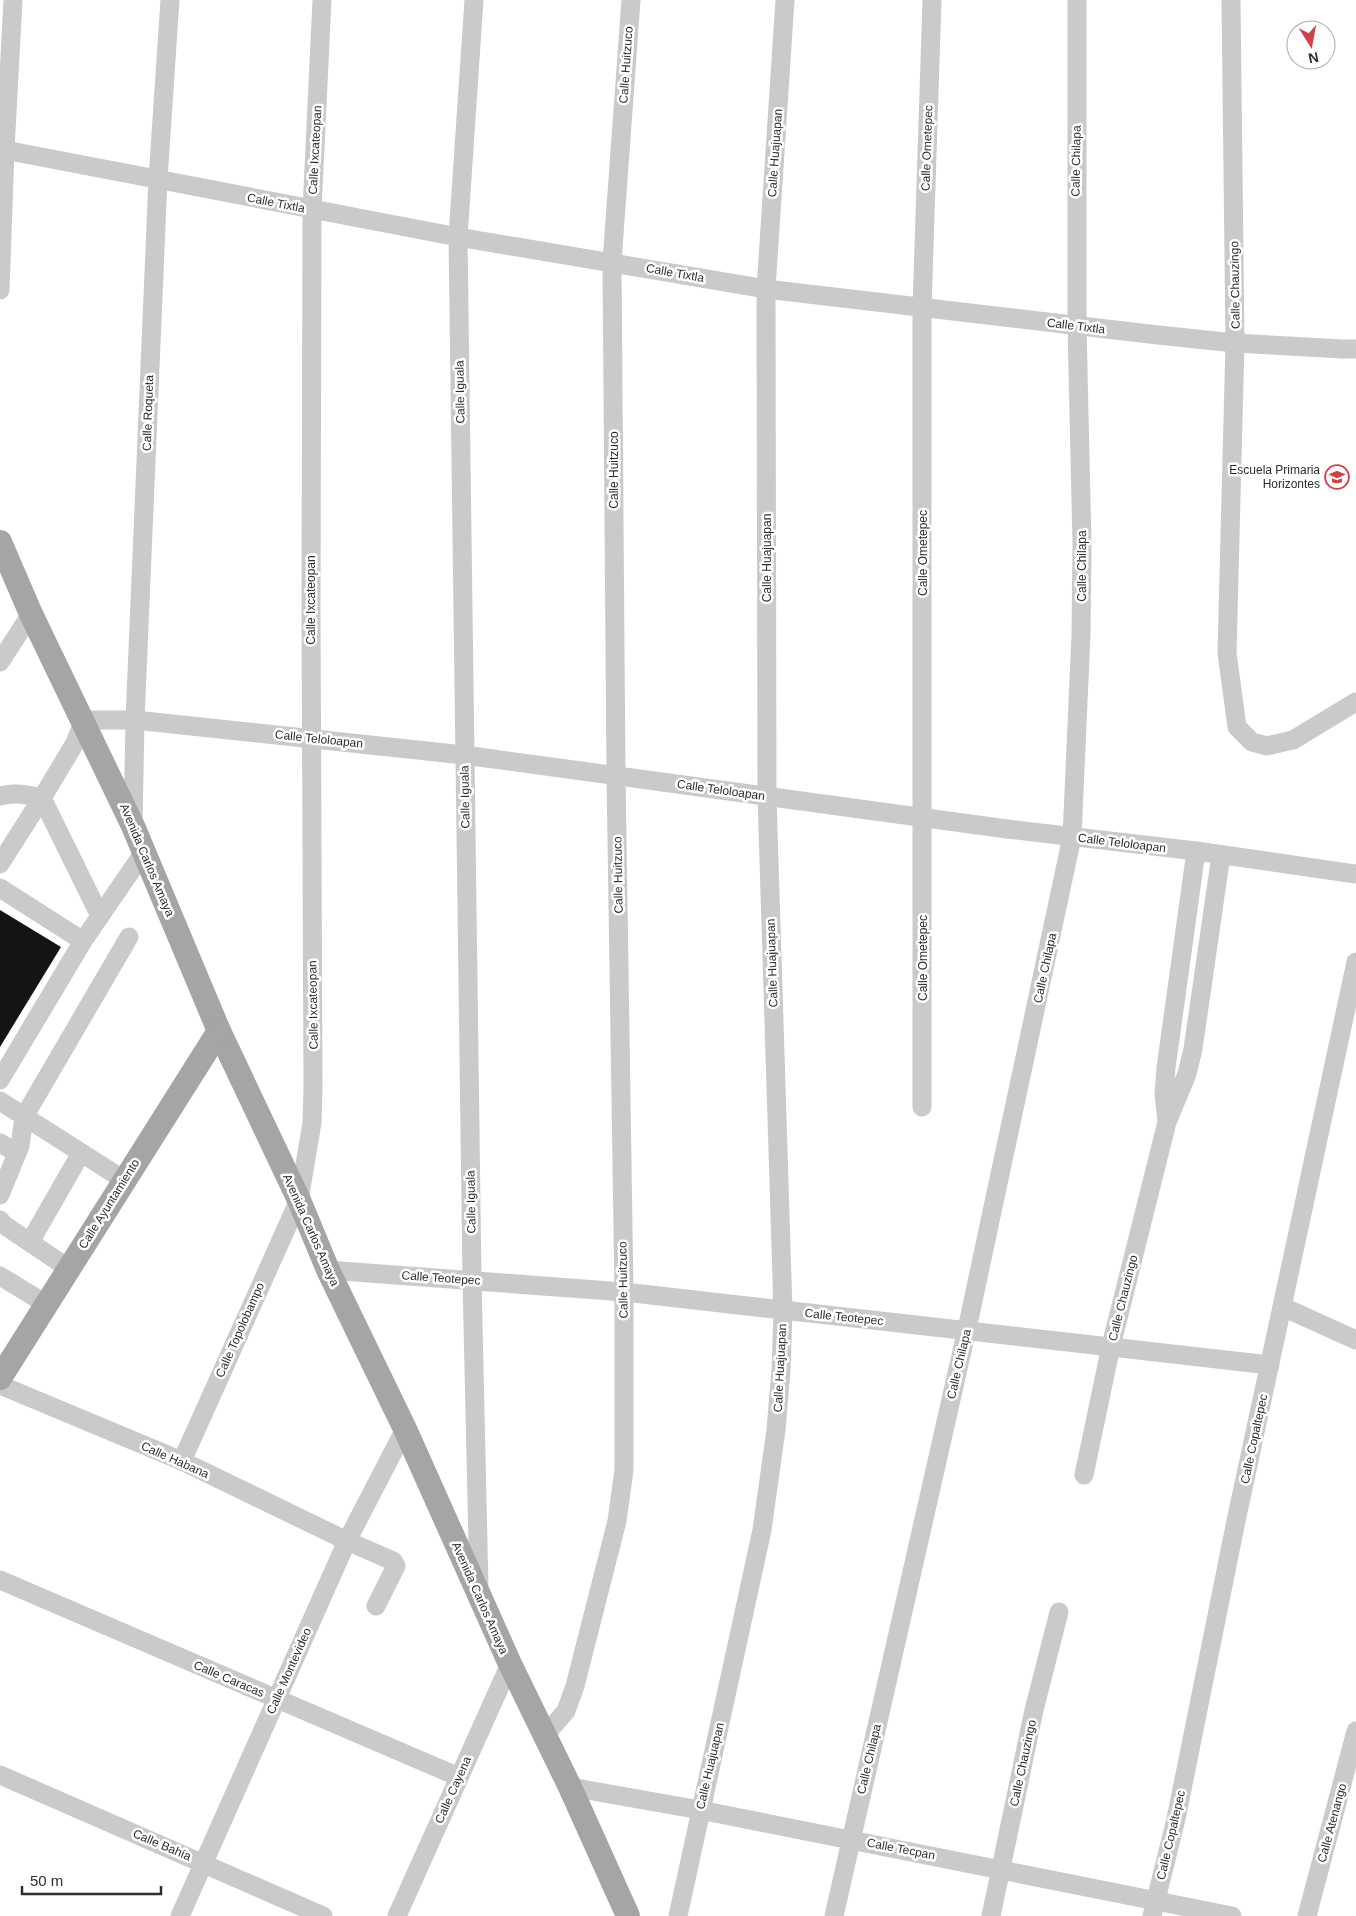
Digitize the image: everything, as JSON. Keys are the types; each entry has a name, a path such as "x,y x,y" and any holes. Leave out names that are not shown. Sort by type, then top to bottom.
{"main road":[{"name":"Avenida Carlos Amaya","path":"0,542 31,614 84,720 133,826 219,1031 299,1200 328,1270 405,1429 510,1664 570,1787 628,1916"},
{"name":"Calle Ayuntamiento","path":"0,1378 219,1031"}],"street":[{"path":"0,290 2,150 13,0"},
{"name":"Calle Roqueta","path":"133,826 135,720 158,179 170,0"},
{"name":"Calle Ixcateopan","path":"299,1200 312,1123 313,1088 312,210 322,0"},
{"name":"Calle Iguala","path":"474,0 458,237 472,1280 479,1595"},
{"name":"Calle Huitzuco","path":"545,1735 566,1711 575,1686 617,1521 624,1470 624,1292 616,775 612,262 630,0"},
{"name":"Calle Huajuapan","path":"678,1916 762,1530 776,1430 781,1370 783,1311 767,796 766,289 784,0"},
{"name":"Calle Ometepec","path":"922,1107 924,817 922,308 932,0"},
{"name":"Calle Chilapa","path":"834,1916 967,1329 1072,837 1081,635 1082,562 1077,326 1077,0"},
{"name":"Calle Chauzingo","path":"1231,0 1235,343 1227,652 1237,728 1252,742 1267,746 1293,740 1356,702"},
{"name":"Calle Tixtla","path":"2,150 458,237 766,289 1235,343 1342,350 1356,349"},
{"path":"0,662 31,614"},
{"path":"0,864 75,743 84,720"},
{"name":"Calle Teloloapan","path":"84,720 135,720 464,756 1072,837 1196,851 1356,874"},
{"path":"0,796 16,794 42,798"},
{"path":"42,798 100,916"},
{"name":"Calle Chauzingo","path":"1167,1122 1164,1094 1166,1068 1196,851"},
{"path":"0,1080 83,941 144,852"},
{"name":"Calle Chauzingo","path":"1084,1475 1112,1346 1167,1122 1187,1074 1193,1049 1221,855"},
{"path":"0,888 83,941"},
{"path":"0,1195 22,1138 24,1117 129,937"},
{"name":"Calle Copaltepec","path":"1154,1908 1176,1818 1356,962"},
{"path":"0,1101 124,1180"},
{"path":"0,1144 17,1153"},
{"path":"30,1242 82,1153"},
{"name":"Calle Topolobampo","path":"182,1461 299,1200"},
{"path":"0,1220 68,1268"},
{"name":"Calle Teotepec","path":"328,1270 624,1292 783,1311 967,1329 1270,1365"},
{"path":"0,1276 46,1304"},
{"path":"1283,1307 1356,1340"},
{"name":"Calle Habana","path":"0,1385 182,1461 347,1541 395,1562 396,1566 376,1606"},
{"name":"Calle Montevideo","path":"180,1916 347,1541 405,1429"},
{"name":"Calle Caracas","path":"0,1580 459,1777"},
{"name":"Calle Chauzingo","path":"991,1916 1034,1710 1060,1612"},
{"name":"Calle Cayena","path":"397,1916 510,1664"},
{"name":"Calle Atenango","path":"1307,1916 1356,1731"},
{"name":"Calle Bahía","path":"0,1775 323,1916"},
{"name":"Calle Tecpan","path":"570,1787 700,1810 1000,1869 1154,1908 1232,1916"}],"building":[{"path":"0,910 61,947 0,1047"}],"place":[{"name":"Escuela Primaria Horizontes","path":"1337,477"}]}
